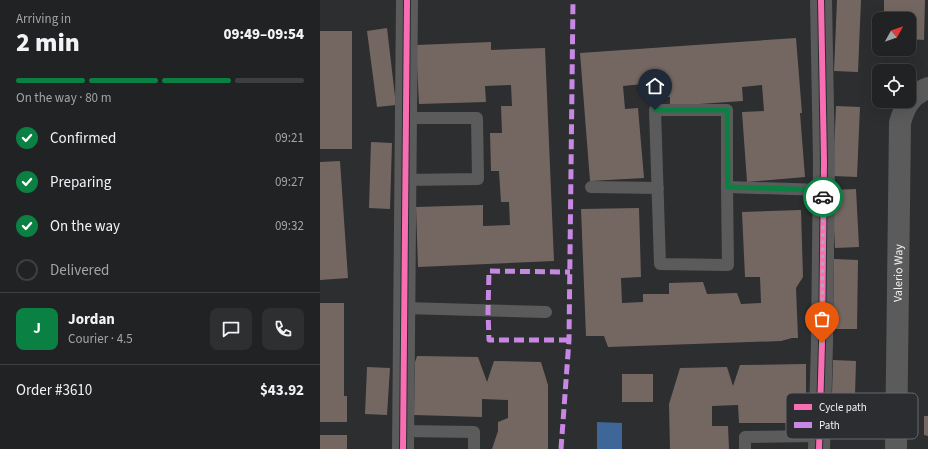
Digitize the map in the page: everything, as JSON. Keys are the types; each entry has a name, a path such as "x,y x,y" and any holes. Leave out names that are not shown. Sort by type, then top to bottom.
{"street":[{"path":"403,440 407,0"},
{"path":"820,393 824,161 821,0"},
{"name":"Valerio Way","path":"897,393 900,123 903,110 919,94"},
{"name":"Valerio Way","path":"896,439 896,449"}],"lane":[{"path":"655,110 727,110 728,187 728,264 660,264 655,110"},
{"path":"405,118 477,118 478,179 405,180"},
{"path":"591,187 658,188"},
{"path":"728,187 823,190"},
{"path":"405,308 546,312"},
{"path":"403,440 474,432 474,449"},
{"path":"745,449 745,437 819,442"}],"water":[{"path":"597,422 622,423 622,449 597,449"}],"building":[{"path":"837,0 861,0 858,72 834,71"},
{"path":"884,0 925,0 924,40 916,39 916,12 884,12"},
{"path":"387,28 396,105 377,107 367,31"},
{"path":"320,31 352,31 352,149 320,149"},
{"path":"796,38 805,177 747,182 742,112 764,111 762,85 742,87 743,101 670,106 670,97 645,98 643,84 623,86 625,109 638,108 644,178 590,181 580,53"},
{"path":"491,42 491,50 545,48 554,261 418,267 416,207 483,205 483,226 510,225 509,202 501,202 499,171 491,171 490,133 502,133 501,106 512,106 511,85 485,86 486,102 419,104 416,45"},
{"path":"836,106 860,107 857,177 833,176"},
{"path":"371,142 392,143 390,209 369,208"},
{"path":"340,161 348,278 320,280 320,162"},
{"path":"856,189 859,247 835,248 832,190"},
{"path":"639,208 641,277 621,278 622,303 643,302 643,294 669,294 669,283 703,282 707,294 737,293 741,304 761,303 760,277 745,277 742,212 801,210 803,277 796,288 798,338 781,341 608,347 604,336 586,336 581,209"},
{"path":"834,259 858,260 857,329 833,329"},
{"path":"320,303 344,303 344,396 347,396 347,422 320,422"},
{"path":"417,356 478,357 487,382 494,361 541,362 548,385 548,449 492,449 498,431 498,422 508,418 508,400 482,399 482,417 414,415 415,362"},
{"path":"833,360 856,361 855,393 832,393"},
{"path":"806,364 806,393 786,393 786,423 739,423 738,405 712,406 712,426 728,426 729,449 670,449 669,404 680,368 727,367 733,386 740,365"},
{"path":"367,367 390,368 387,415 365,414"},
{"path":"622,374 653,374 653,402 622,402"},
{"path":"924,416 928,416 928,436 924,435"},
{"path":"320,435 347,435 347,449 320,449"}],"marked path":[{"path":"561,449 569,340 573,0"},
{"path":"569,340 489,340 488,311 489,271 570,272"}],"cycle path":[{"path":"403,449 407,0"},
{"path":"821,0 824,161 821,393"},
{"path":"819,439 819,449"}],"way so far":[{"path":"822,343 823,197"}],"route":[{"path":"655,110 727,110 728,187 823,190 823,197"}]}
